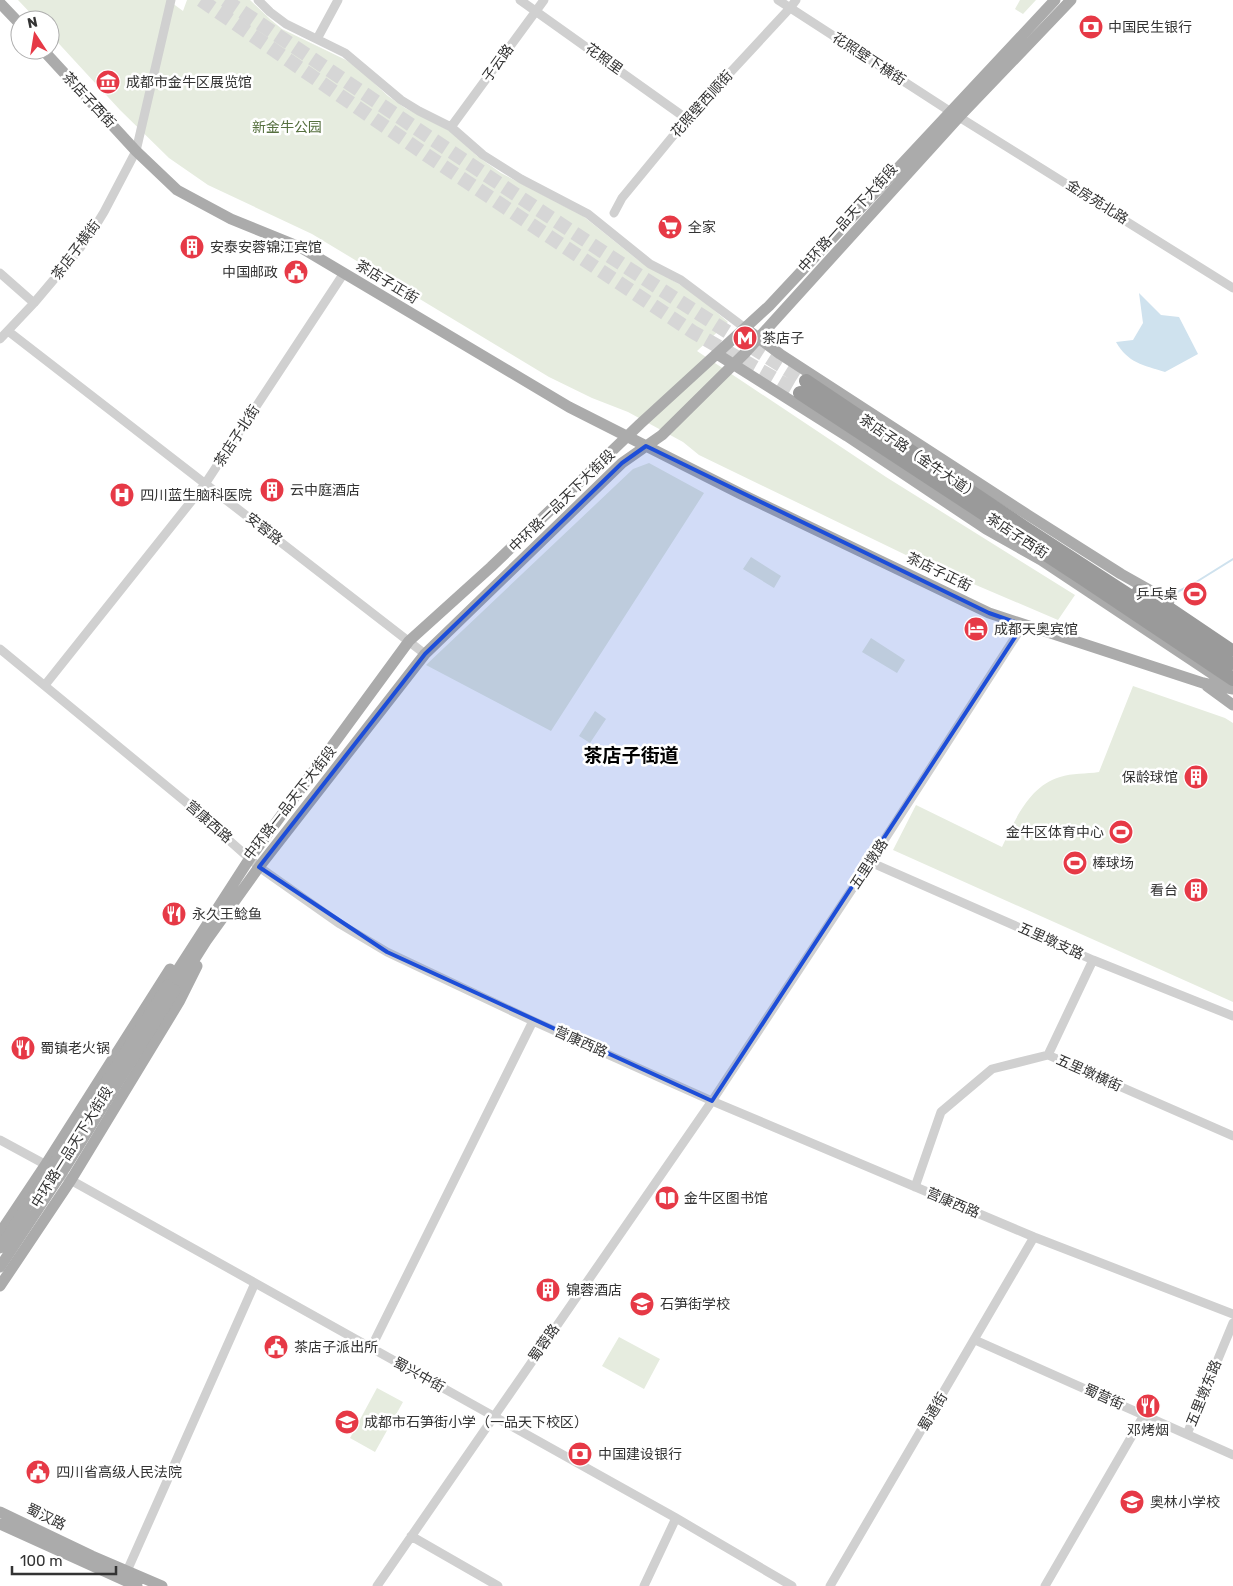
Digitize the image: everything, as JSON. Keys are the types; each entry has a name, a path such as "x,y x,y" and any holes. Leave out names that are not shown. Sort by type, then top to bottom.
{"highway":[{"name":"茶店子路（金牛大道）","path":"803,387 1026,528 1233,663"},
{"name":"茶店子西街","path":"803,387 1233,679"},
{"path":"1097,574 1134,588 1165,606 1233,652"}],"main road":[{"name":"中环路一品天下大街段","path":"0,1233 175,961 201,941 425,654 622,463 662,435 759,339 1055,0"},
{"name":"中环路一品天下大街段","path":"172,987 250,858 409,641 491,567 768,306 955,114 1070,0"},
{"path":"0,3 10,14"},
{"name":"茶店子西街","path":"52,60 136,151"},
{"name":"茶店子正街","path":"136,151 160,175 184,194 231,219 300,247 519,378 628,437 733,490 989,612 1023,625 1203,683 1233,688"},
{"path":"745,328 780,354 1121,574"},
{"path":"717,354 847,436 986,529 1041,560 1233,688"},
{"path":"1026,528 1152,590 1233,644"},
{"path":"1203,683 1233,705"},
{"name":"中环路一品天下大街段","path":"0,1286 71,1180 179,1002 196,969 201,941"},
{"path":"0,1248 172,987"},
{"path":"0,1267 65,1168 172,987"},
{"name":"蜀汉路","path":"0,1512 162,1586"},
{"name":"蜀汉路","path":"0,1524 137,1586"}],"street":[{"name":"茶店子横街","path":"0,339 34,303 93,230 136,151 171,0"},
{"path":"258,0 286,24 345,53 401,100 419,111 452,126 484,155 521,179 588,214 650,264 681,280 745,328"},
{"path":"317,39 338,0"},
{"name":"花照里","path":"520,0 687,119"},
{"name":"子云路","path":"452,126 544,0"},
{"name":"花照壁下横街","path":"778,0 955,114"},
{"name":"花照壁西顺街","path":"614,214 622,198 687,119 796,0"},
{"name":"金房苑北路","path":"955,114 1233,288"},
{"path":"0,273 34,303"},
{"name":"茶店子北街","path":"45,685 205,484 344,274"},
{"name":"安蓉路","path":"8,331 425,654"},
{"name":"五里墩路","path":"712,1101 870,862 1023,625"},
{"name":"营康西路","path":"0,649 187,803 258,867 340,924 387,952 533,1021 712,1101 1034,1237 1233,1314"},
{"name":"五里墩支路","path":"870,862 1093,960 1233,1016"},
{"path":"1048,1055 1093,960"},
{"path":"371,1348 533,1021"},
{"name":"五里墩横街","path":"915,1187 941,1112 992,1069 1048,1055 1233,1136"},
{"name":"蜀蓉路","path":"377,1586 712,1101"},
{"name":"蜀兴中街","path":"0,1140 46,1164 255,1284 676,1518 792,1586"},
{"name":"蜀通街","path":"830,1586 1034,1237"},
{"path":"127,1571 255,1284"},
{"name":"五里墩东路","path":"1187,1434 1233,1323"},
{"name":"蜀营街","path":"975,1340 1233,1455"},
{"path":"1045,1586 1144,1415"},
{"path":"644,1586 676,1518"},
{"path":"411,1536 498,1586"}],"highlighted area":[{"path":"646,446 989,613 1023,625 712,1101 387,952 259,867 425,654 622,463"}],"green space":[{"name":"新金牛公园","path":"18,0 168,0 183,11 187,0 250,0 282,29 346,60 360,70 388,96 405,108 450,131 477,156 501,173 583,216 638,260 694,293 728,322 697,351 886,477 1075,595 1058,620 908,556 699,455 683,442 628,412 592,398 549,377 312,234 208,185 169,158 120,110 60,45 60,10 28,10"},
{"path":"1020,0 1036,0 1023,14 1015,9"},
{"path":"649,463 704,493 551,731 426,665 633,469"},
{"path":"751,557 781,576 774,588 743,569"},
{"path":"871,638 905,660 897,673 862,652"},
{"name":"金牛区体育中心","path":"1133,686 1225,718 1233,723 1233,1002 893,850 916,805 1002,847 1024,805 1031,796 1049,781 1074,774 1099,772"},
{"path":"595,711 606,719 590,743 579,736"},
{"path":"619,1337 660,1359 644,1389 602,1366"},
{"path":"377,1388 403,1402 375,1452 350,1438"}],"water":[{"path":"1139,293 1161,315 1179,317 1198,354 1165,372 1137,362 1126,355 1116,342 1133,340 1143,323"}],"waterway":[{"path":"1177,592 1233,559"}],"tunnel":[{"path":"201,0 428,156 693,332 800,393"},
{"path":"225,0 586,241 806,381"}],"place":[{"name":"中国民生银行","path":"1091,27"},
{"name":"成都市金牛区展览馆","path":"108,82"},
{"name":"全家","path":"670,227"},
{"name":"安泰安蓉锦江宾馆","path":"192,247"},
{"name":"中国邮政","path":"296,272"},
{"name":"茶店子","path":"745,338"},
{"name":"云中庭酒店","path":"272,490"},
{"name":"四川蓝生脑科医院","path":"122,495"},
{"name":"乒乓桌","path":"1195,594"},
{"name":"成都天奥宾馆","path":"976,629"},
{"name":"保龄球馆","path":"1196,777"},
{"name":"金牛区体育中心","path":"1121,832"},
{"name":"棒球场","path":"1075,863"},
{"name":"看台","path":"1196,890"},
{"name":"永久王鲶鱼","path":"174,914"},
{"name":"蜀镇老火锅","path":"23,1048"},
{"name":"金牛区图书馆","path":"667,1198"},
{"name":"锦蓉酒店","path":"548,1290"},
{"name":"石笋街学校","path":"642,1304"},
{"name":"茶店子派出所","path":"276,1347"},
{"name":"邓烤烟","path":"1148,1406"},
{"name":"成都市石笋街小学（一品天下校区）","path":"347,1422"},
{"name":"中国建设银行","path":"580,1454"},
{"name":"四川省高级人民法院","path":"38,1472"},
{"name":"奥林小学校","path":"1132,1502"}],"district":[{"name":"茶店子街道","path":"631,755"}]}
